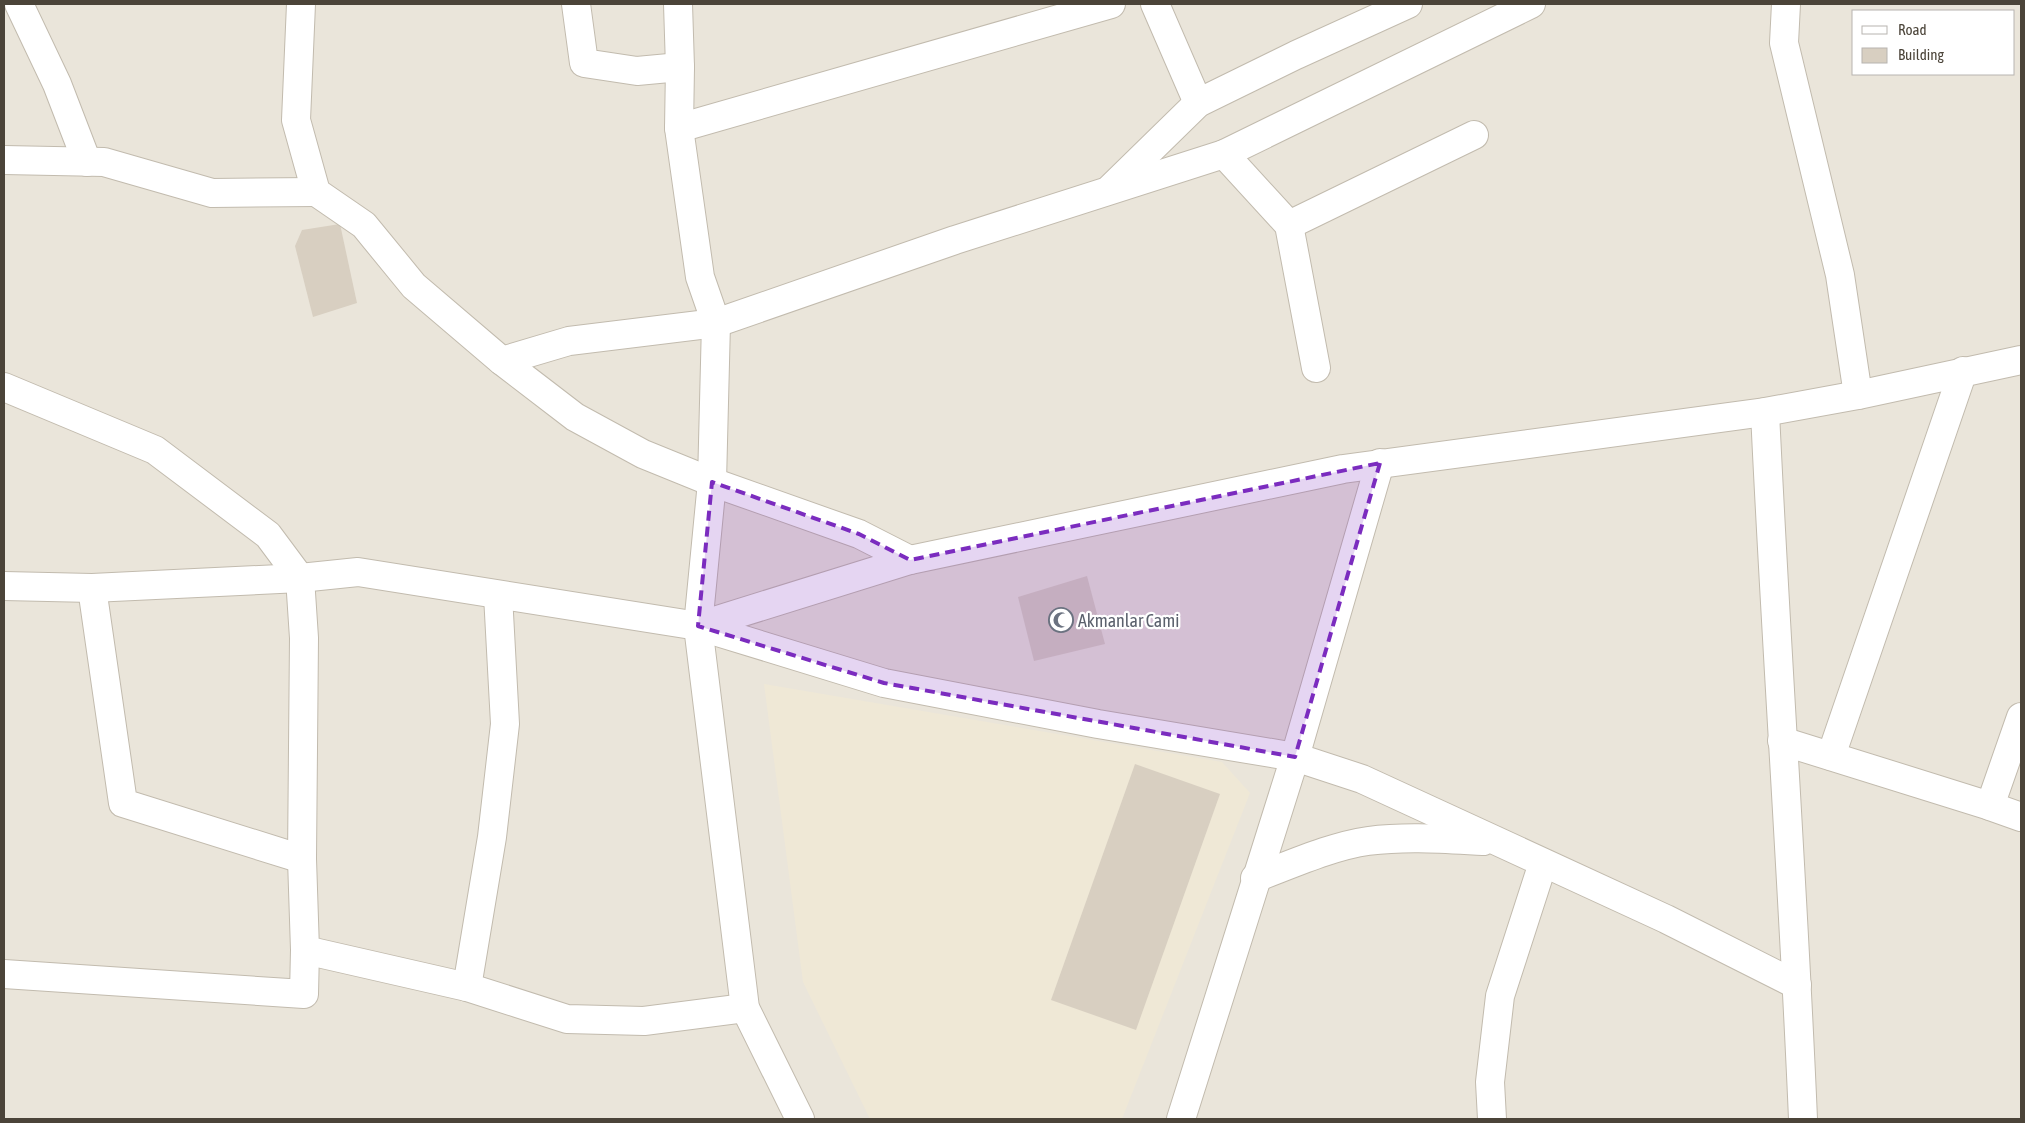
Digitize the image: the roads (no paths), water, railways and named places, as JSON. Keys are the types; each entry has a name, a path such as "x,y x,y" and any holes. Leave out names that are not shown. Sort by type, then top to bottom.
{"street":[{"path":"19,4 57,84 87,162"},
{"path":"301,4 296,120 316,192"},
{"path":"576,4 584,63 637,71 680,67"},
{"path":"678,4 679,128 700,277 716,323 712,482 698,626 745,1008 800,1119"},
{"path":"679,128 1111,4"},
{"path":"1155,4 1198,103"},
{"path":"1107,191 1198,103 1296,55 1408,4"},
{"path":"502,361 569,341 716,323 955,240 1224,154 1531,4"},
{"path":"1786,4 1784,43 1840,275 1858,395"},
{"path":"1289,224 1474,135"},
{"path":"1224,154 1289,224 1316,368"},
{"path":"4,160 104,162 212,193 316,192 364,224 414,286 502,361 575,417 643,454 712,482 859,534 910,560"},
{"path":"698,626 910,560 1343,469 1765,412 1858,395 2021,360"},
{"path":"1831,756 1963,372"},
{"path":"4,387 155,450 268,535 300,578 304,638 302,859 305,950 304,994 4,974"},
{"path":"1765,412 1782,741 1798,985 1803,1119"},
{"path":"1181,1119 1295,757 1380,463"},
{"path":"4,586 92,588 300,578 358,572 698,626 884,683 1098,724 1295,757 1362,779 1666,920 1798,985"},
{"path":"92,588 123,803 302,859"},
{"path":"467,987 492,837 505,724 498,595"},
{"path":"1990,806 2021,717"},
{"path":"1782,741 2021,817"},
{"path":"1256,878 1318,855 1366,842 1423,837 1498,842"},
{"path":"1492,1119 1490,1082 1500,996 1543,863"},
{"path":"305,950 467,987 567,1019 644,1021 745,1008"}],"place":[{"name":"Akmanlar Cami","path":"1061,620"}]}
